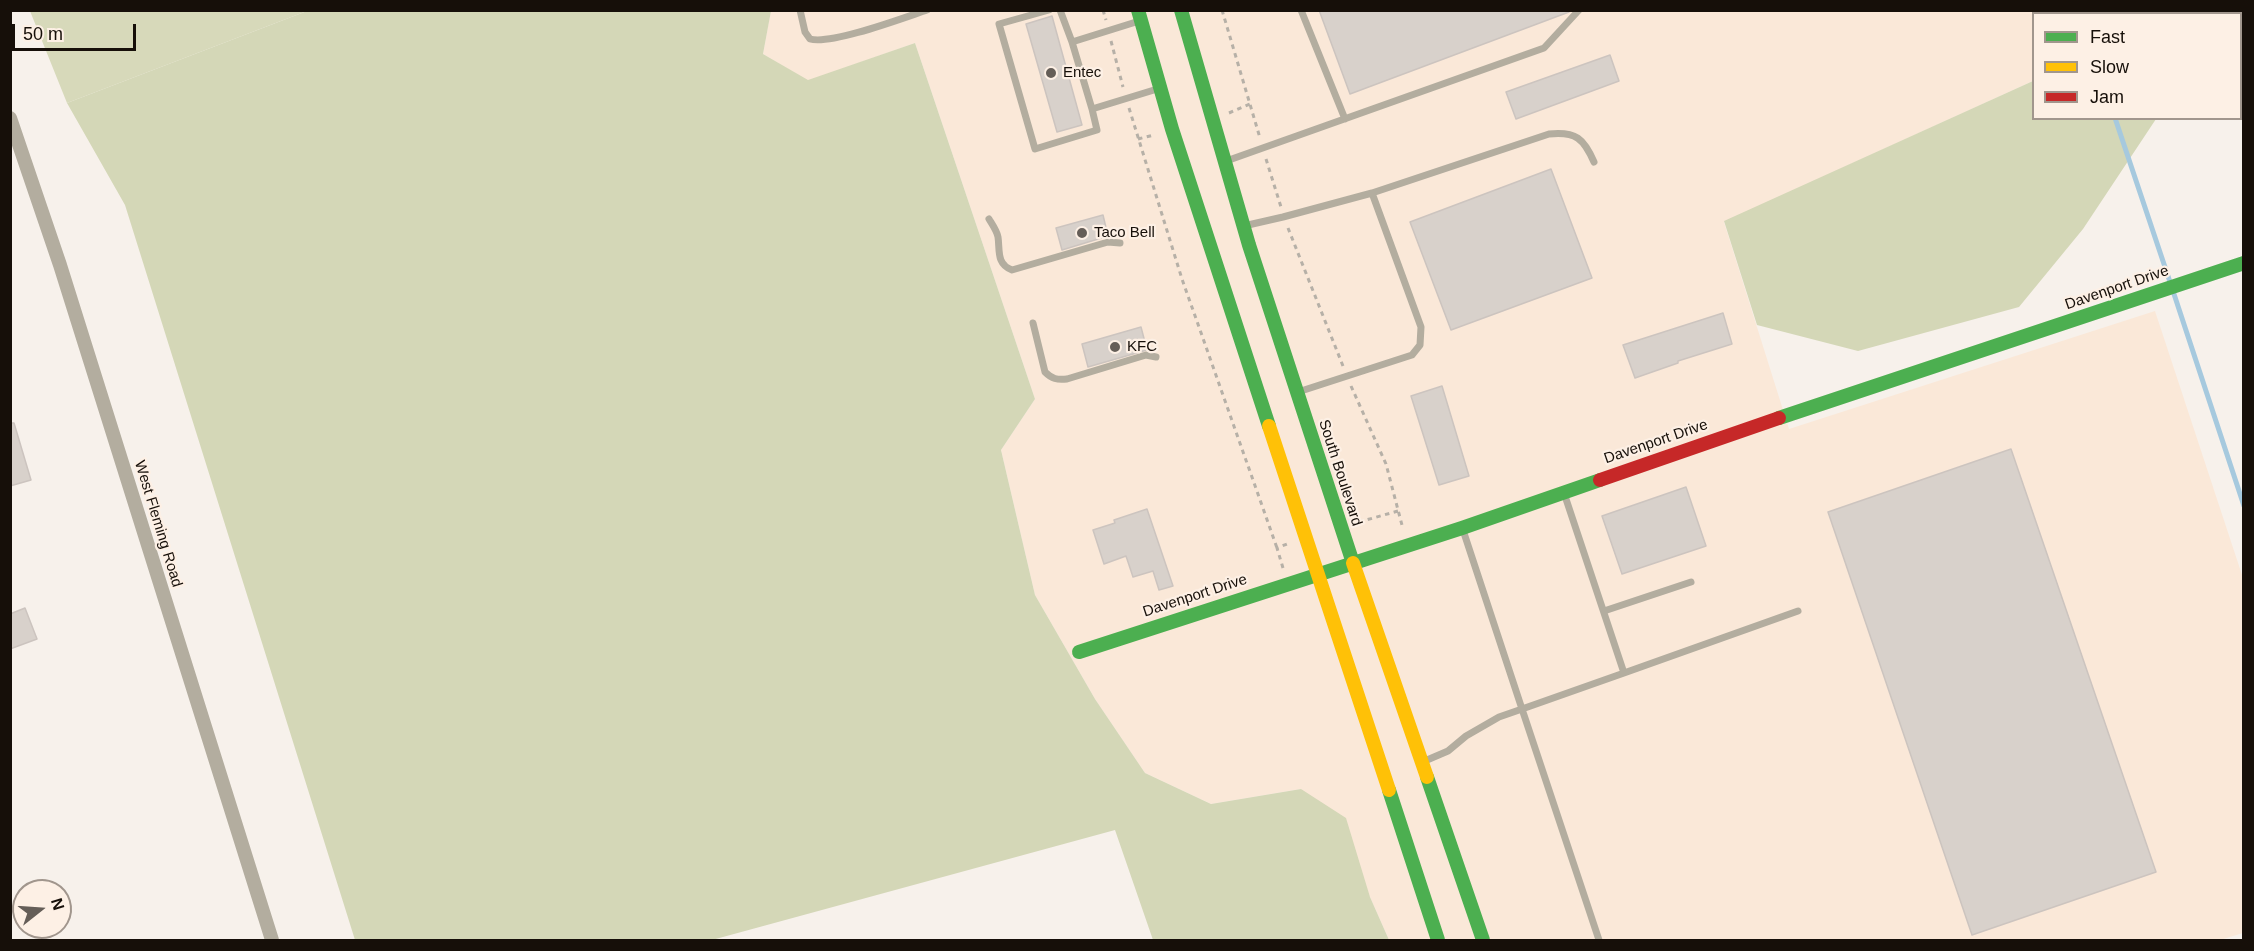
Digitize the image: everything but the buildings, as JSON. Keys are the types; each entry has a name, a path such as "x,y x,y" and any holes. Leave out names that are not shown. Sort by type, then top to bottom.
{"main road":[{"name":"South Boulevard","path":"1178,11 1242,226 1296,393 1318,495 1352,562 1483,940"},
{"path":"1140,16 1270,430 1438,940"},
{"name":"Davenport Drive","path":"1079,652 1317,573 1462,528 1737,432 2244,263"},
{"path":"1270,430 1299,494 1318,495"}],"street":[{"name":"West Fleming Road","path":"10,118 67,288 273,940"}],"lane":[{"path":"800,10 805,32 810,39 816,41 927,10"},
{"path":"1049,10 999,24 1035,149 1097,130 1072,42 1060,10"},
{"path":"1301,10 1345,119"},
{"path":"1223,162 1544,48 1579,10"},
{"path":"1072,42 1109,31 1140,16"},
{"path":"1092,109 1161,88"},
{"path":"1242,226 1372,193 1549,134 1575,136 1587,144 1594,162"},
{"path":"1296,393 1412,355 1420,345 1421,327 1372,193"},
{"path":"989,219 998,236 997,248 1000,259 1005,267 1012,270 1108,242 1120,243"},
{"path":"1033,323 1045,372 1058,380 1067,380 1146,355 1156,357"},
{"path":"1563,492 1624,673"},
{"path":"1462,528 1599,940"},
{"path":"1604,611 1690,582"},
{"path":"1422,762 1448,751 1466,736 1499,717 1798,611"}],"path":[{"path":"1103,10 1126,98 1182,279 1277,548"},
{"path":"1222,10 1284,217 1347,376 1386,464 1407,545"}],"shaded area":[{"path":"771,10 2035,11 2032,12 2032,81 1724,222 1789,429 2155,311 2243,578 2243,933 2220,940 1389,940 1370,897 1301,789 1211,804 1145,773 1095,699 1035,595 1001,450 1035,399 915,43 808,81 763,54"}],"green space":[{"path":"2122,10 2123,12 2036,12"},
{"path":"30,11 307,11 67,103"},
{"path":"307,11 771,11 763,54 808,80 915,43 1035,399 1001,450 1035,595 1095,699 1145,773 1211,804 1301,789 1346,818 1370,897 1389,940 1153,940 1115,830 712,940 355,940 125,205 67,103"},
{"path":"2243,11 2243,85 2242,12 2122,12"},
{"path":"2032,81 2032,120 2155,120 2083,229 2019,307 1858,351 1757,325 1724,221"}],"waterway":[{"path":"2116,120 2170,282"},
{"path":"2173,291 2244,506"}],"traffic: fast":[{"path":"1138,10 1172,129 1269,426"},
{"path":"1181,10 1249,245 1353,563"},
{"path":"1779,418 2244,263"},
{"path":"1079,652 1462,528 1600,480"},
{"path":"1427,777 1483,940"},
{"path":"1389,790 1438,940"}],"traffic: slow":[{"path":"1269,426 1389,790"},
{"path":"1353,563 1427,777"}],"traffic: jam":[{"path":"1600,480 1779,418"}],"place":[{"name":"Entec","path":"1051,73"},
{"name":"Taco Bell","path":"1082,233"},
{"name":"KFC","path":"1115,347"}]}
